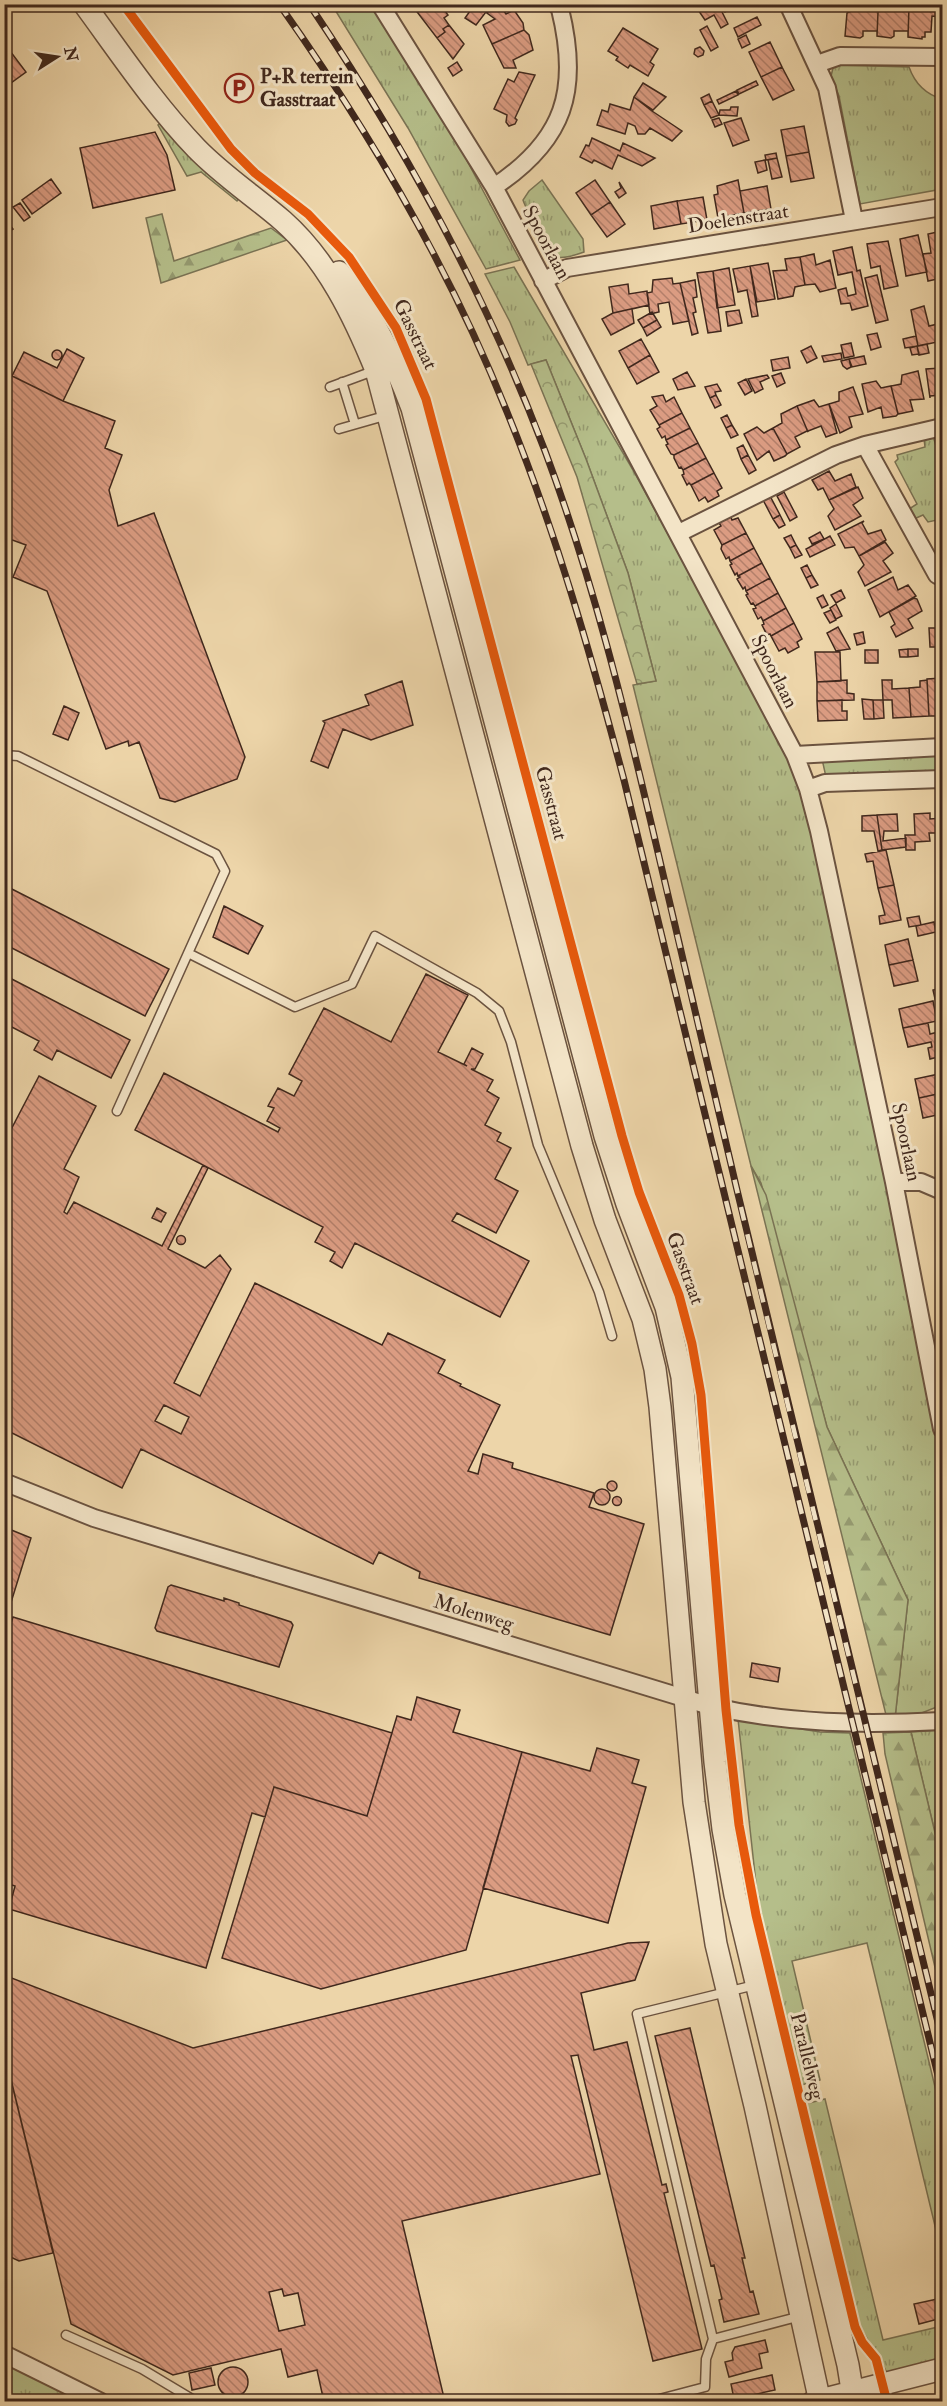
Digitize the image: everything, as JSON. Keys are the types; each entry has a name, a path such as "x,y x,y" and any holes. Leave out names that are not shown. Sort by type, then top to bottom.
{"street":[{"name":"Gasstraat","path":"84,4 174,124 197,150 292,231 328,274 355,322 412,408 605,1136 627,1204 666,1307 675,1342 686,1413 710,1706"},
{"name":"Spoorlaan","path":"380,4 494,187 795,755 808,789 819,831 894,1182 942,1430"},
{"path":"788,4 827,88 854,220"},
{"path":"494,187 524,165 559,120 564,107 569,55 562,6"},
{"path":"817,64 840,56 942,57"},
{"name":"Doelenstraat","path":"543,281 567,268 942,207"},
{"name":"Gasstraat","path":"386,367 388,415 582,1146 605,1220 650,1343 660,1407 684,1698"},
{"path":"388,415 412,408"},
{"path":"679,533 836,455 865,445 942,427"},
{"path":"865,445 937,575 942,577"},
{"path":"795,755 942,747"},
{"path":"808,789 825,783 942,779"},
{"path":"894,1182 921,1182 942,1191"},
{"name":"Molenweg","path":"4,1482 94,1518 710,1706 804,1721 890,1723 942,1720"},
{"path":"684,1698 700,1853 716,1944 801,2316 818,2401 854,2396 942,2369"},
{"name":"Parallelweg","path":"710,1706 725,1840 735,1895 854,2396"},
{"path":"4,2354 101,2402"}],"lane":[{"path":"330,387 386,367"},
{"path":"342,382 355,424"},
{"path":"339,429 388,415"},
{"path":"4,755 18,756 216,854 225,872 117,1111"},
{"path":"188,953 295,1007 352,984 375,936 477,993 499,1011 511,1042 538,1145 599,1292 612,1336"},
{"path":"648,2402 705,2387 706,2359 713,2339 637,2014 756,1985"},
{"path":"713,2339 801,2316"},
{"path":"66,2335 142,2369 195,2401"}],"green space":[{"path":"332,5 372,5 456,140 520,260 486,269 408,128"},
{"path":"838,65 909,67 921,88 942,99 942,189 860,204 839,96 831,76 833,68"},
{"path":"161,123 240,197 237,201 201,172 187,176 158,125"},
{"path":"542,180 583,239 584,252 567,257 556,257 544,240 523,200 529,191"},
{"path":"162,214 174,261 271,228 287,240 161,283 146,218"},
{"path":"514,267 633,470 793,763 808,801 942,1435 942,1705 919,1714 895,1718 908,1600 827,1427 761,1183 751,1166 633,685 656,681 628,573 546,360 528,365 510,322 485,274"},
{"path":"546,360 628,573 656,681 637,684 577,477 531,364"},
{"path":"933,436 936,446 942,445 942,519 928,522 923,515 914,519 909,509 917,504 895,462 898,459 897,455 925,447 924,439"},
{"path":"942,754 942,772 826,777 822,759"},
{"path":"751,1166 766,1195 827,1427 908,1600 895,1718 887,1719"},
{"path":"738,1719 820,1732 850,1733 942,2116 942,2255 867,1943 792,1961 820,2080 801,2085 758,1902"},
{"path":"942,1730 942,1862 911,1732"},
{"path":"911,1732 942,1862 942,1997 885,1754 883,1733"},
{"path":"825,2099 883,2340 942,2326 942,2360 887,2373 858,2321 805,2104"},
{"path":"4,2360 89,2401 18,2401 5,2394"}],"building":[{"path":"411,4 440,4 448,15 444,18 449,25 443,29 445,32 437,38"},
{"path":"475,4 486,12 476,25 465,18"},
{"path":"494,4 506,5 503,10 506,14 514,10 523,23 524,30 492,44 483,25 495,19 487,13"},
{"path":"694,4 718,4 728,24 721,28 714,15 705,20"},
{"path":"722,4 740,4 725,12"},
{"path":"859,4 874,4 878,12 877,36 877,31 863,31 863,36 860,38 845,36 847,13 860,7"},
{"path":"892,4 907,4 909,7 908,37 908,31 894,31 894,36 891,38 877,36 878,12"},
{"path":"914,4 940,4 940,17 932,16 931,32 925,32 925,37 922,39 908,37 909,7"},
{"path":"757,17 761,25 738,37 734,28"},
{"path":"449,25 464,44 453,59 437,38 445,32 443,29"},
{"path":"707,26 718,47 711,51 700,30"},
{"path":"623,28 658,49 650,62 654,65 648,76 630,65 628,68 616,60 618,57 608,51"},
{"path":"524,30 529,35 533,50 513,60 516,68 504,68 492,44"},
{"path":"746,35 750,44 742,48 738,39"},
{"path":"770,42 782,67 761,77 749,52"},
{"path":"4,43 26,72 4,88"},
{"path":"700,47 704,51 703,55 698,57 694,54 695,49"},
{"path":"457,62 462,70 453,76 448,68"},
{"path":"782,67 794,90 773,100 761,77"},
{"path":"519,72 535,75 515,118 517,120 515,124 509,126 506,122 507,115 494,109 508,79 514,82"},
{"path":"756,81 758,85 739,94 737,90"},
{"path":"643,83 666,97 653,110 634,97"},
{"path":"736,91 738,95 719,104 717,100"},
{"path":"709,94 712,101 704,105 701,98"},
{"path":"634,97 682,131 672,141 650,128 645,134 638,134 635,126 628,123 625,134 597,125 602,110 608,112 610,104 630,110"},
{"path":"712,101 719,115 711,118 704,105"},
{"path":"731,107 738,107 737,116 719,115 720,110 730,110"},
{"path":"719,118 722,124 715,127 712,120"},
{"path":"741,118 749,140 733,146 724,123"},
{"path":"804,126 809,152 786,156 781,130"},
{"path":"155,132 167,155 175,190 93,208 80,148"},
{"path":"592,138 620,151 623,143 655,158 642,166 618,155 612,169 594,160 592,163 580,157"},
{"path":"809,152 814,178 791,182 786,156"},
{"path":"776,153 777,158 766,160 765,155"},
{"path":"777,158 782,177 772,179 768,160"},
{"path":"765,160 767,170 758,173 755,162"},
{"path":"51,179 61,193 32,214 22,200"},
{"path":"595,180 610,202 591,215 576,193"},
{"path":"738,180 744,213 718,218 714,195 718,194 717,186"},
{"path":"619,182 626,193 619,198 615,192 621,188"},
{"path":"767,186 771,209 744,213 740,191"},
{"path":"703,197 707,220 681,224 677,201"},
{"path":"677,201 681,224 654,229 651,206"},
{"path":"610,202 625,224 607,237 591,215"},
{"path":"20,203 30,217 24,221 13,207"},
{"path":"4,217 13,229 6,234 4,232"},
{"path":"942,231 942,278 928,281 923,254 931,253 928,234"},
{"path":"918,235 927,272 906,276 900,239"},
{"path":"888,241 898,286 884,289 880,266 871,268 867,244"},
{"path":"852,247 868,306 852,310 850,303 841,304 838,290 846,288 848,296 856,294 852,272 838,275 833,251"},
{"path":"814,254 816,265 830,260 836,288 820,292 815,284 805,285 800,257"},
{"path":"800,257 805,285 795,287 793,296 778,299 773,271 787,270 785,259"},
{"path":"768,263 775,299 757,302 750,266"},
{"path":"750,266 758,316 752,317 747,290 738,292 733,269"},
{"path":"729,268 735,305 717,308 713,271"},
{"path":"713,271 721,331 708,333 697,273"},
{"path":"877,275 888,320 876,323 865,278"},
{"path":"672,278 673,284 680,283 689,321 673,324 669,302 658,304 659,312 650,314 647,293 652,292 653,280"},
{"path":"695,280 697,297 693,298 696,312 693,313 698,333 692,335 680,283"},
{"path":"628,284 629,294 647,291 649,305 613,313 609,287"},
{"path":"649,305 632,309 634,323 611,335 602,319 613,313"},
{"path":"924,306 929,326 942,323 942,341 918,346 911,310"},
{"path":"739,310 742,323 728,326 726,312"},
{"path":"652,312 657,320 643,328 638,320"},
{"path":"657,320 661,327 647,336 643,328"},
{"path":"877,333 881,347 871,350 867,335"},
{"path":"916,336 918,346 905,348 903,339"},
{"path":"641,339 650,355 628,368 619,351"},
{"path":"851,343 854,356 844,358 841,345"},
{"path":"927,344 929,353 919,355 917,346"},
{"path":"811,346 817,358 807,363 801,351"},
{"path":"917,346 919,354 912,355 910,348"},
{"path":"67,349 84,358 63,401 12,376 24,352 57,368"},
{"path":"57,350 61,351 61,359 57,360 53,359 52,355 53,351"},
{"path":"841,353 842,359 824,362 822,356"},
{"path":"650,355 659,372 637,384 628,368"},
{"path":"864,356 866,364 852,367 849,359"},
{"path":"788,357 790,368 773,371 771,360"},
{"path":"849,359 851,367 847,369 841,361"},
{"path":"941,368 942,395 930,396 930,398 926,369"},
{"path":"918,371 924,399 910,400 913,411 898,414 891,386 901,384 902,375"},
{"path":"4,372 63,401 115,421 105,448 122,455 109,490 118,526 154,513 245,757 237,779 175,802 160,798 139,742 129,746 128,741 106,749 47,591 13,577 26,545 4,537"},
{"path":"687,372 695,386 678,390 673,379"},
{"path":"781,373 785,383 777,387 772,376"},
{"path":"767,375 769,378 760,382 763,389 755,393 748,379"},
{"path":"746,379 752,391 745,395 738,383"},
{"path":"876,381 881,388 891,386 898,414 896,416 883,418 881,407 868,412 862,384"},
{"path":"717,384 721,391 715,392 716,395 710,398 705,387"},
{"path":"853,387 863,414 849,417 852,427 840,433 829,404 839,401 839,392"},
{"path":"663,395 666,402 674,397 682,413 659,425 650,410 657,406 652,397"},
{"path":"716,395 721,405 715,408 710,398"},
{"path":"814,400 819,407 829,404 837,433 826,437 821,426 808,432 797,406"},
{"path":"797,406 808,432 795,437 800,447 787,454 773,428 782,423 781,414"},
{"path":"682,413 690,428 666,440 665,436 662,438 657,429 659,425"},
{"path":"727,415 732,425 726,428 721,418"},
{"path":"732,425 738,435 731,438 726,428"},
{"path":"757,427 764,433 773,428 787,454 774,461 769,451 757,460 744,434"},
{"path":"690,428 698,443 674,455 671,454 666,440"},
{"path":"698,443 706,458 683,470 679,468 674,455"},
{"path":"743,445 748,455 741,459 737,448"},
{"path":"748,455 756,470 749,474 741,459"},
{"path":"706,458 714,473 687,485 682,475 683,470"},
{"path":"829,471 835,481 851,474 856,487 829,500 823,488 818,490 812,480"},
{"path":"714,473 722,488 717,491 719,496 708,502 705,497 699,501 691,485"},
{"path":"858,487 863,498 853,505 861,516 835,530 828,516 834,509 829,500"},
{"path":"784,492 797,517 790,521 777,496"},
{"path":"769,494 780,515 773,519 762,498"},
{"path":"730,515 732,520 738,518 746,533 722,545 714,530 721,526 718,521"},
{"path":"780,515 785,525 779,528 773,519"},
{"path":"864,521 862,523 868,534 881,530 886,540 859,556 854,547 845,548 838,534"},
{"path":"820,532 824,539 812,544 809,538"},
{"path":"746,533 754,548 730,561 729,557 726,559 721,549 722,545"},
{"path":"791,535 796,545 790,548 784,538"},
{"path":"830,536 835,545 810,557 806,549"},
{"path":"885,542 893,553 883,561 891,572 865,586 858,572 864,565 859,556"},
{"path":"796,545 802,555 795,558 790,548"},
{"path":"754,548 762,563 738,576 737,573 735,575 730,561"},
{"path":"762,563 770,578 746,591 737,579 740,577 738,576"},
{"path":"807,565 812,575 806,578 801,568"},
{"path":"812,575 818,585 811,588 806,578"},
{"path":"893,577 898,590 908,585 916,596 880,617 868,590"},
{"path":"770,578 778,593 755,606 751,604 746,591"},
{"path":"841,590 845,598 836,603 831,595"},
{"path":"778,593 786,608 763,621 761,617 758,619 753,609 756,608 755,606"},
{"path":"823,595 828,605 822,608 817,598"},
{"path":"914,598 917,599 922,611 908,619 913,628 896,637 891,627 895,624 889,612"},
{"path":"836,604 842,616 836,619 830,608"},
{"path":"941,606 942,647 939,647 937,608"},
{"path":"786,608 794,623 771,636 767,635 762,625 763,621"},
{"path":"831,610 836,620 830,623 824,613"},
{"path":"794,623 802,639 797,642 799,647 788,653 785,648 779,651 771,636"},
{"path":"838,627 850,649 836,651 827,633"},
{"path":"929,628 938,628 939,647 930,647"},
{"path":"863,632 865,643 857,645 854,634"},
{"path":"908,649 918,649 918,656 908,657"},
{"path":"908,649 908,657 900,657 899,650"},
{"path":"865,650 878,650 878,663 865,663"},
{"path":"936,651 942,651 942,667 941,658 936,658"},
{"path":"815,652 840,652 841,681 817,682"},
{"path":"942,678 942,716 929,716 927,679"},
{"path":"847,680 847,693 854,694 854,700 817,701 817,682"},
{"path":"882,680 892,680 892,689 909,688 911,717 893,718 892,700 883,700"},
{"path":"927,680 929,716 911,717 909,688 920,687 920,681"},
{"path":"402,681 413,725 371,740 343,729 328,768 311,761 325,723 323,721 369,705 365,695"},
{"path":"862,699 873,700 874,719 864,719"},
{"path":"842,700 842,711 847,711 847,720 818,721 817,701"},
{"path":"873,700 883,700 884,718 874,719"},
{"path":"64,706 79,713 68,740 53,734"},
{"path":"930,813 930,819 942,818 942,833 929,833 930,841 915,842 915,850 906,850 905,835 915,835 914,814"},
{"path":"897,814 898,831 884,831 883,841 906,838 906,847 882,850 877,815"},
{"path":"877,815 882,850 878,851 874,831 862,831 862,816"},
{"path":"886,850 894,885 878,888 873,861 867,862 865,854"},
{"path":"4,885 169,969 145,1016 4,944"},
{"path":"894,885 901,920 880,924 879,916 885,915 878,888"},
{"path":"224,906 263,926 248,954 213,937"},
{"path":"919,916 921,925 909,927 907,918"},
{"path":"934,922 936,932 918,936 916,926"},
{"path":"908,939 913,960 889,965 885,945"},
{"path":"913,960 918,981 894,986 889,965"},
{"path":"426,974 468,995 438,1052 467,1066 464,1064 472,1048 483,1054 475,1069 471,1069 493,1080 487,1091 499,1098 485,1125 501,1133 497,1141 511,1148 495,1179 518,1191 496,1233 457,1213 452,1221 529,1261 500,1317 355,1243 342,1268 330,1261 335,1252 315,1242 323,1227 135,1130 164,1073 278,1132 280,1128 267,1121 274,1108 268,1106 278,1088 294,1096 302,1081 289,1074 324,1008 391,1042"},
{"path":"4,975 130,1040 111,1078 57,1050 52,1060 34,1050 39,1041 4,1023"},
{"path":"942,988 942,1001 936,1003 933,990"},
{"path":"933,1001 937,1021 903,1028 899,1009"},
{"path":"928,1023 930,1034 942,1031 942,1056 930,1059 928,1048 932,1047 931,1042 908,1047 903,1028"},
{"path":"939,1074 942,1093 919,1098 915,1079"},
{"path":"39,1076 96,1106 64,1169 79,1177 64,1212 67,1214 74,1202 162,1246 203,1165 208,1168 168,1249 205,1268 220,1255 231,1269 174,1383 200,1396 255,1283 382,1345 388,1333 445,1360 438,1373 500,1405 468,1471 478,1474 483,1454 513,1463 512,1468 594,1493 589,1507 644,1524 610,1635 419,1578 420,1572 379,1552 373,1564 141,1449 122,1488 4,1429 4,1143","holes":["164,1405 189,1417 181,1434 155,1421"]},
{"path":"942,1093 942,1114 923,1118 919,1098"},
{"path":"157,1208 166,1213 161,1222 152,1218"},
{"path":"181,1236 185,1240 181,1244 177,1240"},
{"path":"612,1481 617,1486 612,1491 607,1486"},
{"path":"602,1489 610,1497 602,1505 594,1497"},
{"path":"617,1496 622,1501 617,1506 612,1501"},
{"path":"4,1527 31,1538 4,1625"},
{"path":"171,1585 224,1601 224,1598 291,1622 293,1625 279,1667 157,1631 155,1628 168,1587"},
{"path":"13,1617 392,1733 367,1816 274,1787 265,1817 252,1813 206,1968 9,1909 15,1886 4,1883 4,1646"},
{"path":"752,1663 780,1668 778,1682 750,1677"},
{"path":"417,1697 460,1710 453,1732 522,1752 466,1950 321,1989 222,1958 274,1787 367,1816 397,1716 411,1720"},
{"path":"597,1748 639,1760 632,1783 646,1787 608,1923 483,1888 522,1752 590,1771"},
{"path":"649,1942 635,1980 581,1993 594,2050 627,2042 662,2185 666,2184 668,2192 664,2193 702,2349 653,2361 578,2055 571,2056 600,2174 402,2221 445,2402 324,2402 317,2370 288,2377 281,2349 173,2375 71,2324 4,2051 4,1975 193,2048 628,1943","holes":["282,2289 284,2296 298,2293 305,2325 279,2331 269,2292"]},
{"path":"690,2028 745,2258 742,2258 750,2292 753,2291 759,2314 724,2322 719,2300 722,2299 714,2265 711,2266 655,2036"},
{"path":"4,2051 53,2253 19,2261 4,2254"},
{"path":"942,2298 942,2318 919,2324 914,2304"},
{"path":"765,2340 768,2352 759,2354 762,2368 729,2377 725,2362 733,2360 732,2353 735,2347"},
{"path":"233,2367 243,2372 248,2382 243,2392 233,2397 223,2392 218,2382 223,2372"},
{"path":"211,2368 215,2385 192,2390 189,2373"},
{"path":"772,2375 775,2390 734,2399 731,2384"}],"railway":[{"path":"279,4 375,151 405,201 460,305 525,457 572,594 624,780 942,2092"},
{"path":"309,4 410,165 469,277 522,392 578,548 607,646 632,744 787,1403 942,2039"}],"cycle path":[{"path":"123,4 231,149 255,173 308,214 349,257 396,328 426,399 622,1136 639,1192 679,1295 692,1344 701,1395 726,1710 739,1825 756,1915 855,2327 862,2342 876,2359 887,2402"}],"place":[{"name":"P+R terrein Gasstraat","path":"239,88"}]}
